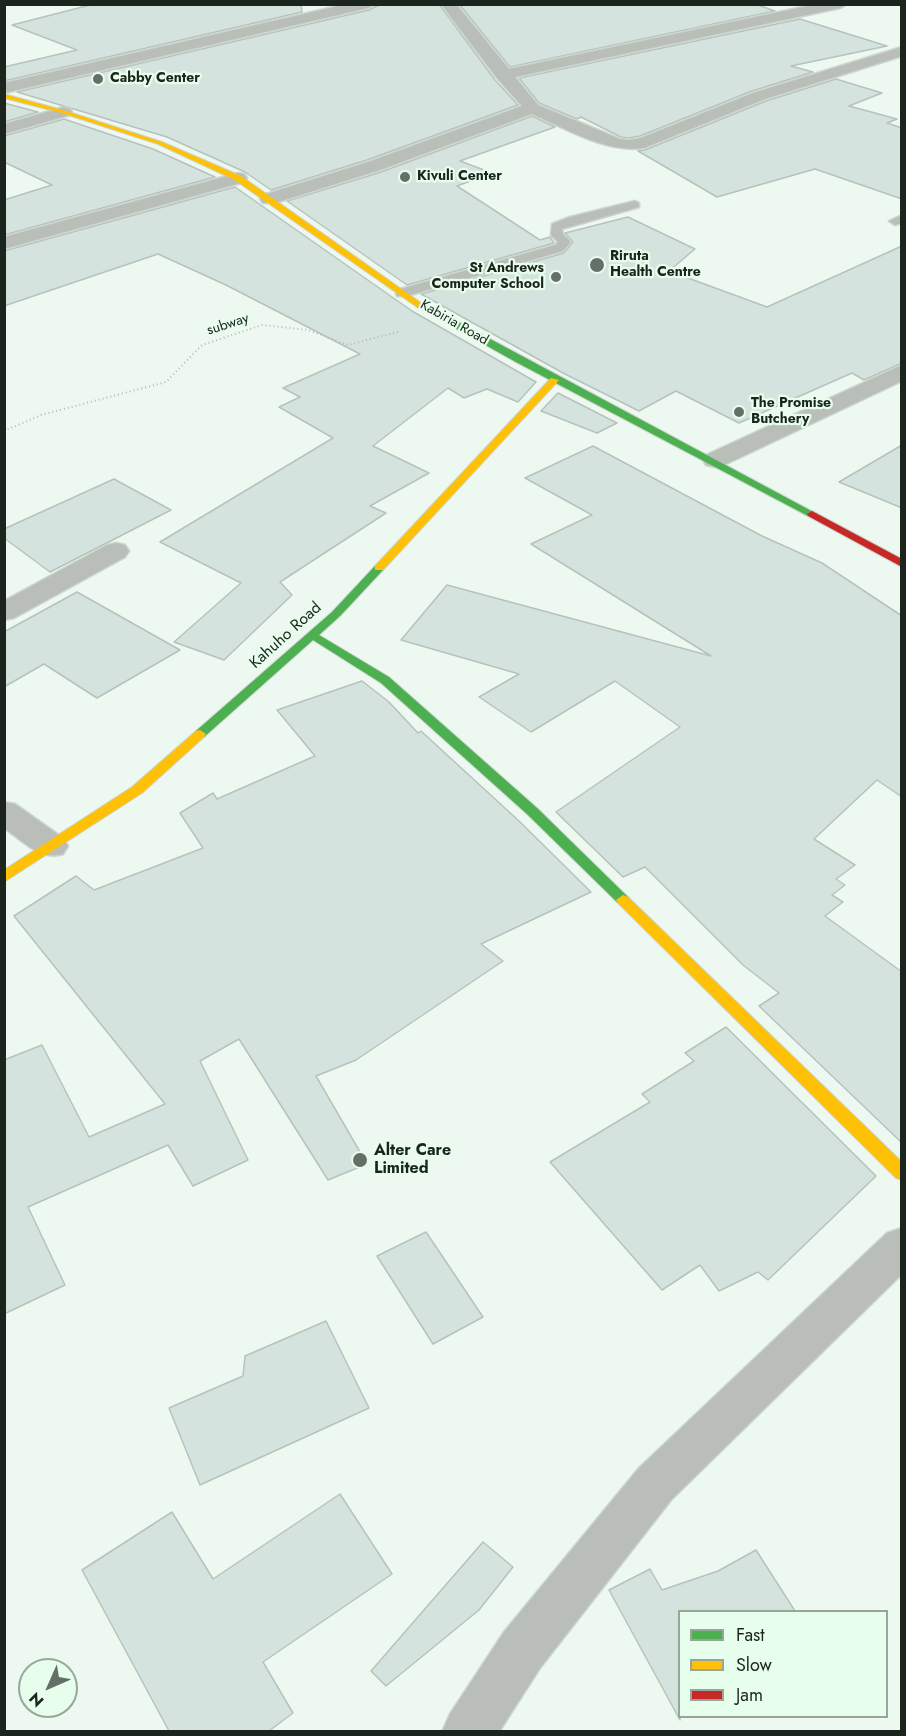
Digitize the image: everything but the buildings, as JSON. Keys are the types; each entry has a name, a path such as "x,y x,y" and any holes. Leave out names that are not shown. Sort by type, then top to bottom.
{"main road":[{"name":"Kabiria Road","path":"4,96 64,112 160,143 238,178 402,293 437,314 554,380 715,460 902,564"},
{"name":"Kahuho Road","path":"4,877 137,790 336,615 554,380"},
{"path":"312,635 385,680 532,811 902,1173"}],"street":[{"path":"4,88 368,4"},
{"path":"448,4 503,75 532,108 617,144 629,146 644,143 759,96 902,51"},
{"path":"503,75 840,4"},
{"path":"269,199 374,166 532,108"},
{"path":"4,129 64,112"},
{"path":"4,243 238,178"},
{"path":"715,460 902,372"},
{"path":"4,612 116,551"},
{"path":"4,812 52,846"},
{"path":"468,1731 522,1650 655,1484 902,1246"}],"lane":[{"path":"402,293 559,248 565,242 557,235 556,227 574,220 635,205"}],"path":[{"name":"subway","path":"4,430 41,415 166,382 202,345 262,325 308,330 348,345 391,335 437,314"}],"traffic: fast":[{"path":"420,305 517,359 812,514"},
{"path":"200,734 336,614 379,568"},
{"path":"312,635 385,680 532,811 623,900"}],"traffic: slow":[{"path":"4,96 64,112 160,143 238,178 420,305"},
{"path":"379,568 554,380"},
{"path":"4,877 137,790 200,734"},
{"path":"623,900 902,1173"}],"traffic: jam":[{"path":"812,514 902,564"}],"place":[{"name":"Cabby Center","path":"98,79"},
{"name":"Kivuli Center","path":"405,177"},
{"name":"Riruta Health Centre","path":"597,265"},
{"name":"St Andrews Computer School","path":"556,277"},
{"name":"The Promise Butchery","path":"739,412"},
{"name":"Alter Care Limited","path":"360,1160"}]}
